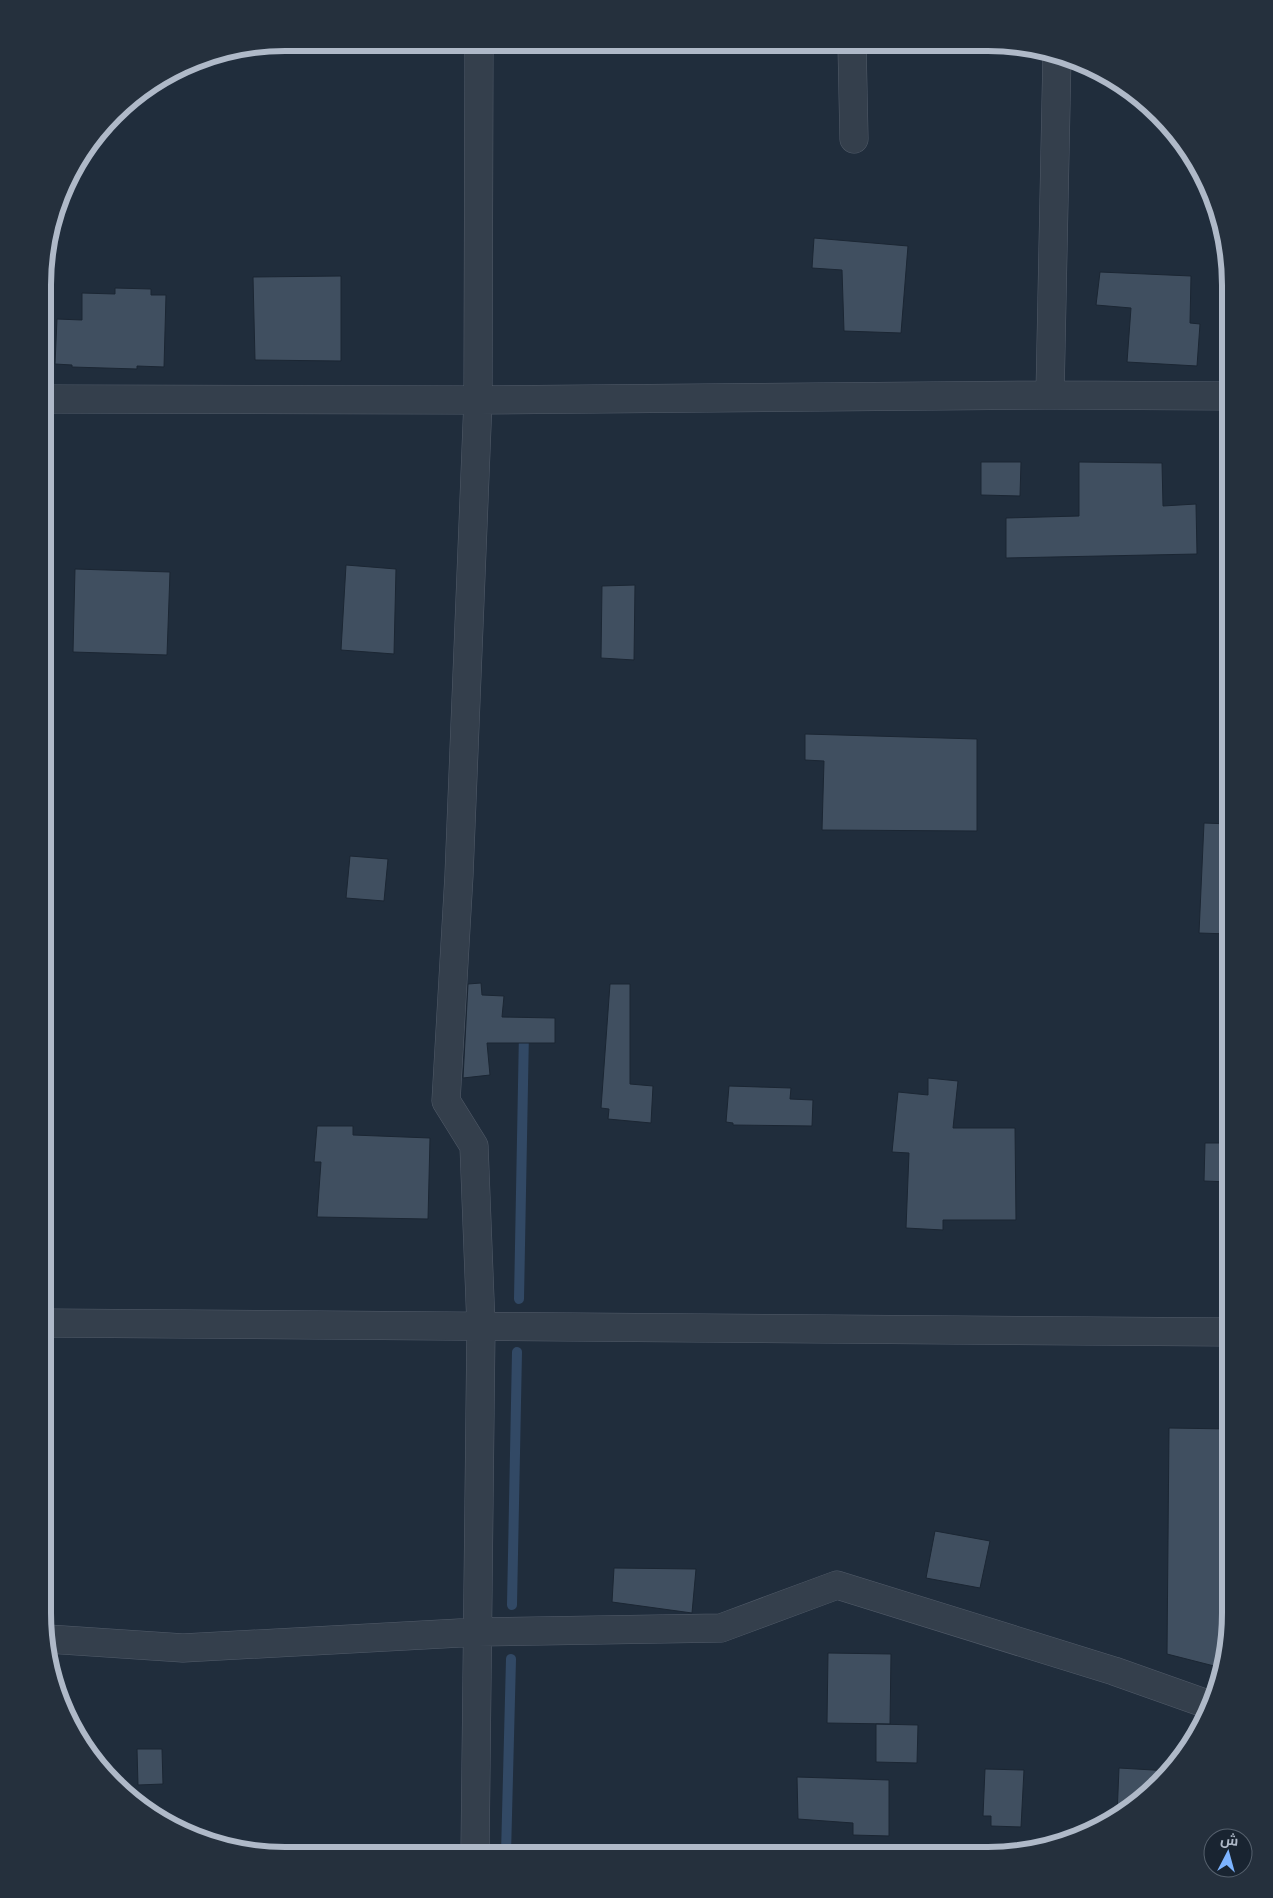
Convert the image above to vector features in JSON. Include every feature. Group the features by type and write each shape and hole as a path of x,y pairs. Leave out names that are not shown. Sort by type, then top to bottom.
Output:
{"street":[{"path":"475,1847 481,1326 474,1146 446,1101 459,874 478,400 479,51"},
{"path":"852,51 854,139"},
{"path":"1050,395 1057,62"},
{"path":"51,399 478,400 1050,395 1222,396"},
{"path":"51,1323 1222,1332"},
{"path":"53,1639 183,1648 478,1632 720,1628 837,1585 1114,1671 1204,1703"}],"building":[{"path":"814,238 908,246 901,333 844,331 842,270 812,268"},
{"path":"1100,272 1191,276 1190,323 1200,324 1197,366 1127,362 1131,308 1096,305"},
{"path":"341,276 341,361 255,360 253,277"},
{"path":"115,288 151,289 151,295 166,295 164,367 137,366 137,369 72,367 72,365 55,364 57,319 82,320 82,293 115,294"},
{"path":"981,462 1021,462 1020,496 981,495"},
{"path":"1079,462 1162,463 1163,506 1196,504 1197,554 1006,558 1006,518 1079,516"},
{"path":"346,565 396,569 394,654 341,650"},
{"path":"75,569 170,572 167,655 73,652"},
{"path":"635,585 634,660 601,658 602,586"},
{"path":"805,734 977,739 977,831 822,830 824,761 805,760"},
{"path":"1204,823 1222,824 1222,934 1199,933"},
{"path":"350,856 388,859 384,901 346,898"},
{"path":"481,983 482,995 504,996 502,1017 555,1018 555,1043 487,1043 490,1075 463,1078 468,984"},
{"path":"610,984 630,984 630,1084 653,1086 651,1123 608,1119 609,1109 601,1108"},
{"path":"928,1078 958,1081 953,1128 1015,1128 1016,1220 943,1220 943,1230 906,1228 909,1153 892,1152 898,1092 928,1095"},
{"path":"729,1086 791,1088 790,1099 813,1100 812,1126 733,1125 733,1123 726,1122"},
{"path":"317,1126 353,1126 353,1135 430,1138 428,1219 317,1217 321,1162 314,1162"},
{"path":"1205,1143 1222,1143 1222,1182 1204,1181"},
{"path":"1169,1428 1222,1429 1222,1613 1220,1643 1215,1666 1167,1654"},
{"path":"935,1531 990,1541 980,1588 926,1578"},
{"path":"614,1568 696,1569 692,1613 612,1602"},
{"path":"828,1653 891,1654 890,1724 827,1723"},
{"path":"876,1724 918,1725 917,1763 876,1762"},
{"path":"137,1749 162,1749 163,1784 138,1785"},
{"path":"1119,1768 1161,1770 1142,1789 1117,1807"},
{"path":"985,1769 1024,1770 1021,1827 991,1826 991,1816 983,1816"},
{"path":"797,1777 889,1780 889,1836 853,1835 853,1823 798,1819"}],"waterway":[{"path":"519,1299 524,1031"},
{"path":"512,1605 517,1352"},
{"path":"506,1847 511,1659"}]}
